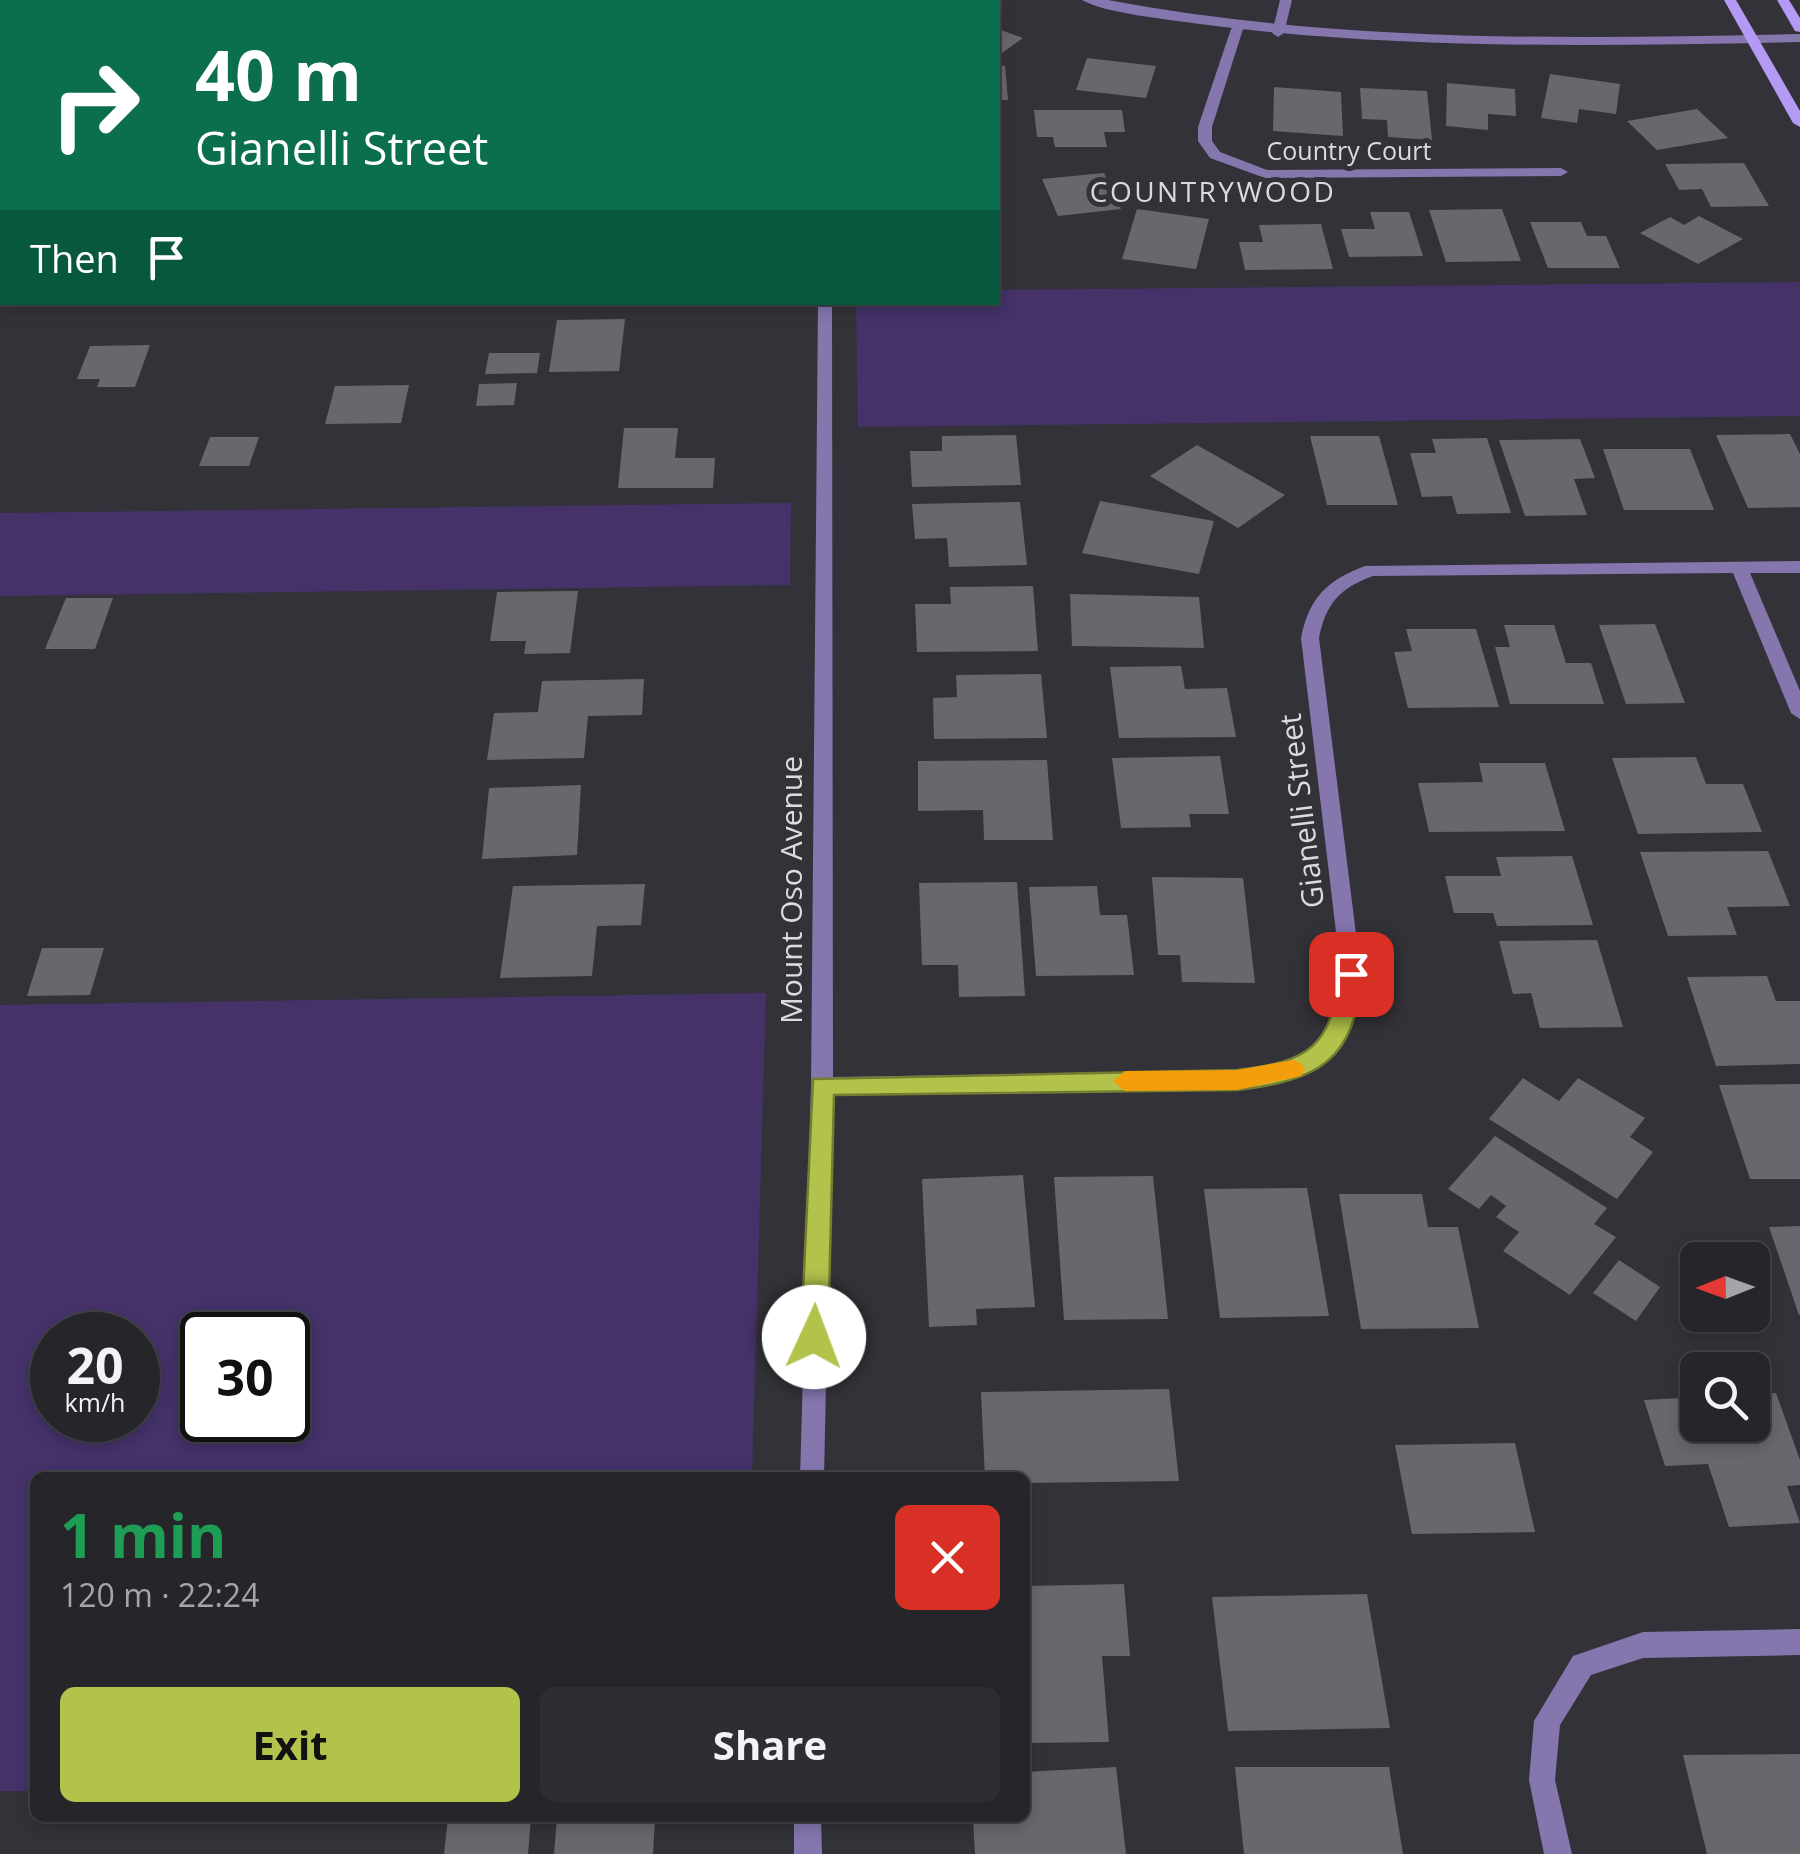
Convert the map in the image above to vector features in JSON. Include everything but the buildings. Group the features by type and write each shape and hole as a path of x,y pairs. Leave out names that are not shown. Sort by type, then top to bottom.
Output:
{"main road":[{"path":"1730,0 1800,123"},
{"path":"1782,0 1800,28"}],"street":[{"path":"1088,0 1278,33 1472,42 1800,38"},
{"path":"1278,33 1286,0"},
{"name":"Country Court","path":"1236,28 1204,127 1205,141 1215,156 1232,165 1282,176 1561,172"},
{"name":"Mount Oso Avenue","path":"812,1472 822,1086 826,305"},
{"name":"Gianelli Street","path":"822,1086 1237,1080 1284,1074 1321,1054 1346,1020 1351,974 1310,638 1315,607 1338,582 1372,570 1800,567"},
{"path":"1738,568 1800,713"},
{"path":"1558,1854 1542,1780 1547,1721 1582,1665 1643,1646 1800,1642"},
{"path":"808,1822 808,1854"}],"shaded area":[{"path":"1800,282 1800,416 858,427 856,305 1000,305 1000,290"},
{"path":"791,503 790,585 0,596 0,513"},
{"path":"766,993 752,1472 30,1472 30,1791 0,1791 0,1005"}],"slow traffic":[{"path":"1125,1081 1237,1080 1284,1074 1293,1069"}],"district":[{"name":"COUNTRYWOOD","path":"1213,191"}],"route":[{"path":"814,1337 822,1086 1237,1080 1284,1074 1321,1054 1346,1020 1351,974"}]}
